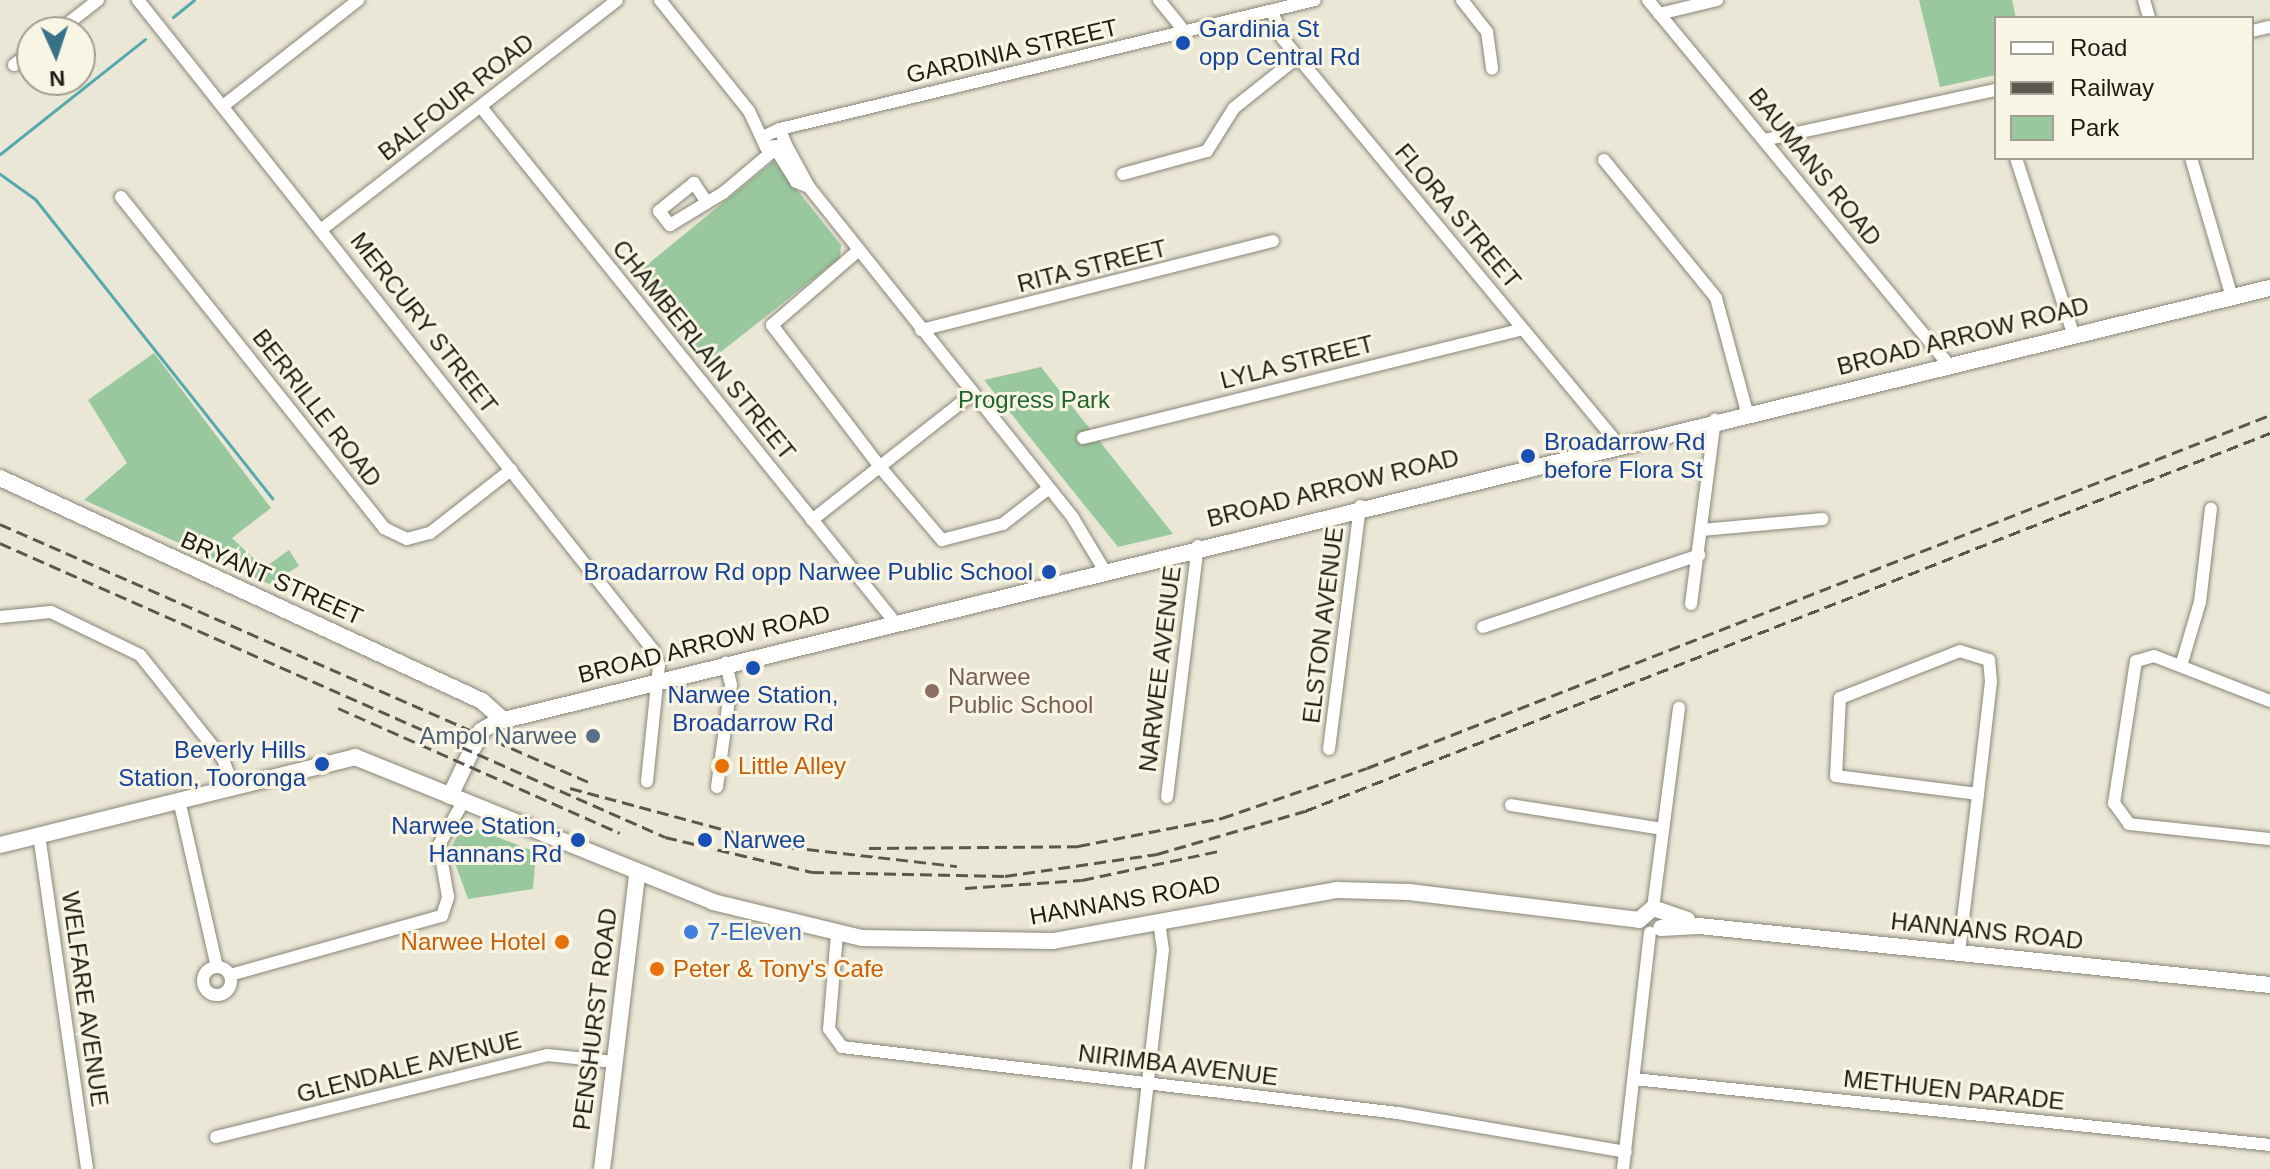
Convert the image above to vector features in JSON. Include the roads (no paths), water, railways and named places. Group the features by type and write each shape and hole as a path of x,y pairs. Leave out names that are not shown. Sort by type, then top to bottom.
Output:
{"street":[{"path":"78,16 98,0"},
{"name":"MERCURY STREET","path":"138,0 653,650 658,681"},
{"path":"223,106 358,0"},
{"name":"BALFOUR ROAD","path":"322,229 617,0"},
{"path":"660,0 749,111 777,140 796,182 809,187 1049,488 1103,568"},
{"path":"1159,0 1185,32"},
{"name":"GARDINIA STREET","path":"706,201 777,140 812,121 1315,0"},
{"path":"1462,0 1487,32 1492,69"},
{"name":"BAUMANS ROAD","path":"1648,0 1947,363"},
{"path":"1659,14 1717,0"},
{"name":"FLORA STREET","path":"1272,11 1298,57 1618,444"},
{"path":"1123,174 1207,151 1234,108 1298,57"},
{"path":"1764,140 1994,92"},
{"name":"CHAMBERLAIN STREET","path":"481,107 893,620"},
{"path":"1604,160 1716,298 1747,412"},
{"path":"2017,160 2073,333"},
{"path":"2192,160 2232,297"},
{"name":"BERRILLE ROAD","path":"121,197 384,528 407,539 430,533 511,470"},
{"name":"RITA STREET","path":"921,330 1273,241"},
{"path":"859,250 772,325 880,467 942,540 1003,524 1049,488"},
{"name":"BROAD ARROW ROAD","path":"456,799 481,731 503,720 1103,568 1947,363 2270,288"},
{"name":"LYLA STREET","path":"1083,438 1522,329"},
{"path":"812,520 972,394"},
{"path":"1691,604 1715,420"},
{"name":"BRYANT STREET","path":"0,478 15,490 482,701 503,720"},
{"name":"ELSTON AVENUE","path":"1329,749 1360,506"},
{"path":"2181,666 2200,602 2211,509"},
{"path":"1702,530 1822,519"},
{"name":"NARWEE AVENUE","path":"1167,797 1198,546"},
{"path":"1483,627 1699,555"},
{"path":"0,617 51,612 140,655 223,759 233,787 0,845"},
{"path":"1959,952 1978,794 1991,673 1979,653 1960,651 1840,698 1832,759 1836,776 1845,781 1978,794"},
{"path":"2270,701 2148,656 2129,672 2118,816 2137,825 2270,839"},
{"path":"717,787 731,685 726,663"},
{"path":"647,781 658,681"},
{"path":"1623,1169 1657,921 1663,829 1679,708"},
{"name":"HANNANS ROAD","path":"233,787 333,761 365,759 637,874 837,934 994,945 1159,922 1337,890 1409,892 1639,920 2270,985"},
{"path":"179,800 217,967 230,975 442,916 448,897 438,854 456,799"},
{"path":"1511,805 1663,829"},
{"name":"WELFARE AVENUE","path":"39,835 87,1169"},
{"name":"PENSHURST ROAD","path":"602,1169 637,874"},
{"path":"1138,1169 1163,950 1159,922"},
{"name":"NIRIMBA AVENUE","path":"837,934 829,1029 842,1047 1398,1113 1626,1152"},
{"path":"217,967 203,980 210,994 226,993 230,975"},
{"name":"GLENDALE AVENUE","path":"216,1137 547,1055 615,1062"},
{"name":"METHUEN PARADE","path":"1634,1079 2270,1145"}],"waterway":[{"path":"173,17 194,0"},
{"path":"0,154 145,39"},
{"path":"0,174 35,199 272,498"}],"railway":[{"path":"869,848 1078,846 1222,818 1367,768 2270,415"},
{"path":"0,543 665,837 812,872 1005,876 1157,854 1305,811 2270,433"},
{"path":"0,524 593,784"},
{"path":"338,708 620,833"},
{"path":"570,788 789,847 957,866"},
{"path":"965,888 1082,880 1218,851"}],"place":[{"name":"Gardinia St opp Central Rd","path":"1183,43"},
{"name":"Broadarrow Rd before Flora St","path":"1528,456"},
{"name":"Broadarrow Rd opp Narwee Public School","path":"1049,572"},
{"name":"Narwee Station, Broadarrow Rd","path":"753,668"},
{"name":"Narwee Public School","path":"932,691"},
{"name":"Ampol Narwee","path":"593,736"},
{"name":"Beverly Hills Station, Tooronga","path":"322,764"},
{"name":"Little Alley","path":"722,766"},
{"name":"Narwee Station, Hannans Rd","path":"578,840"},
{"name":"Narwee","path":"705,840"},
{"name":"7-Eleven","path":"691,932"},
{"name":"Narwee Hotel","path":"562,942"},
{"name":"Peter & Tony's Cafe","path":"657,969"}],"park label":[{"name":"Progress Park","path":"1034,400"}]}
